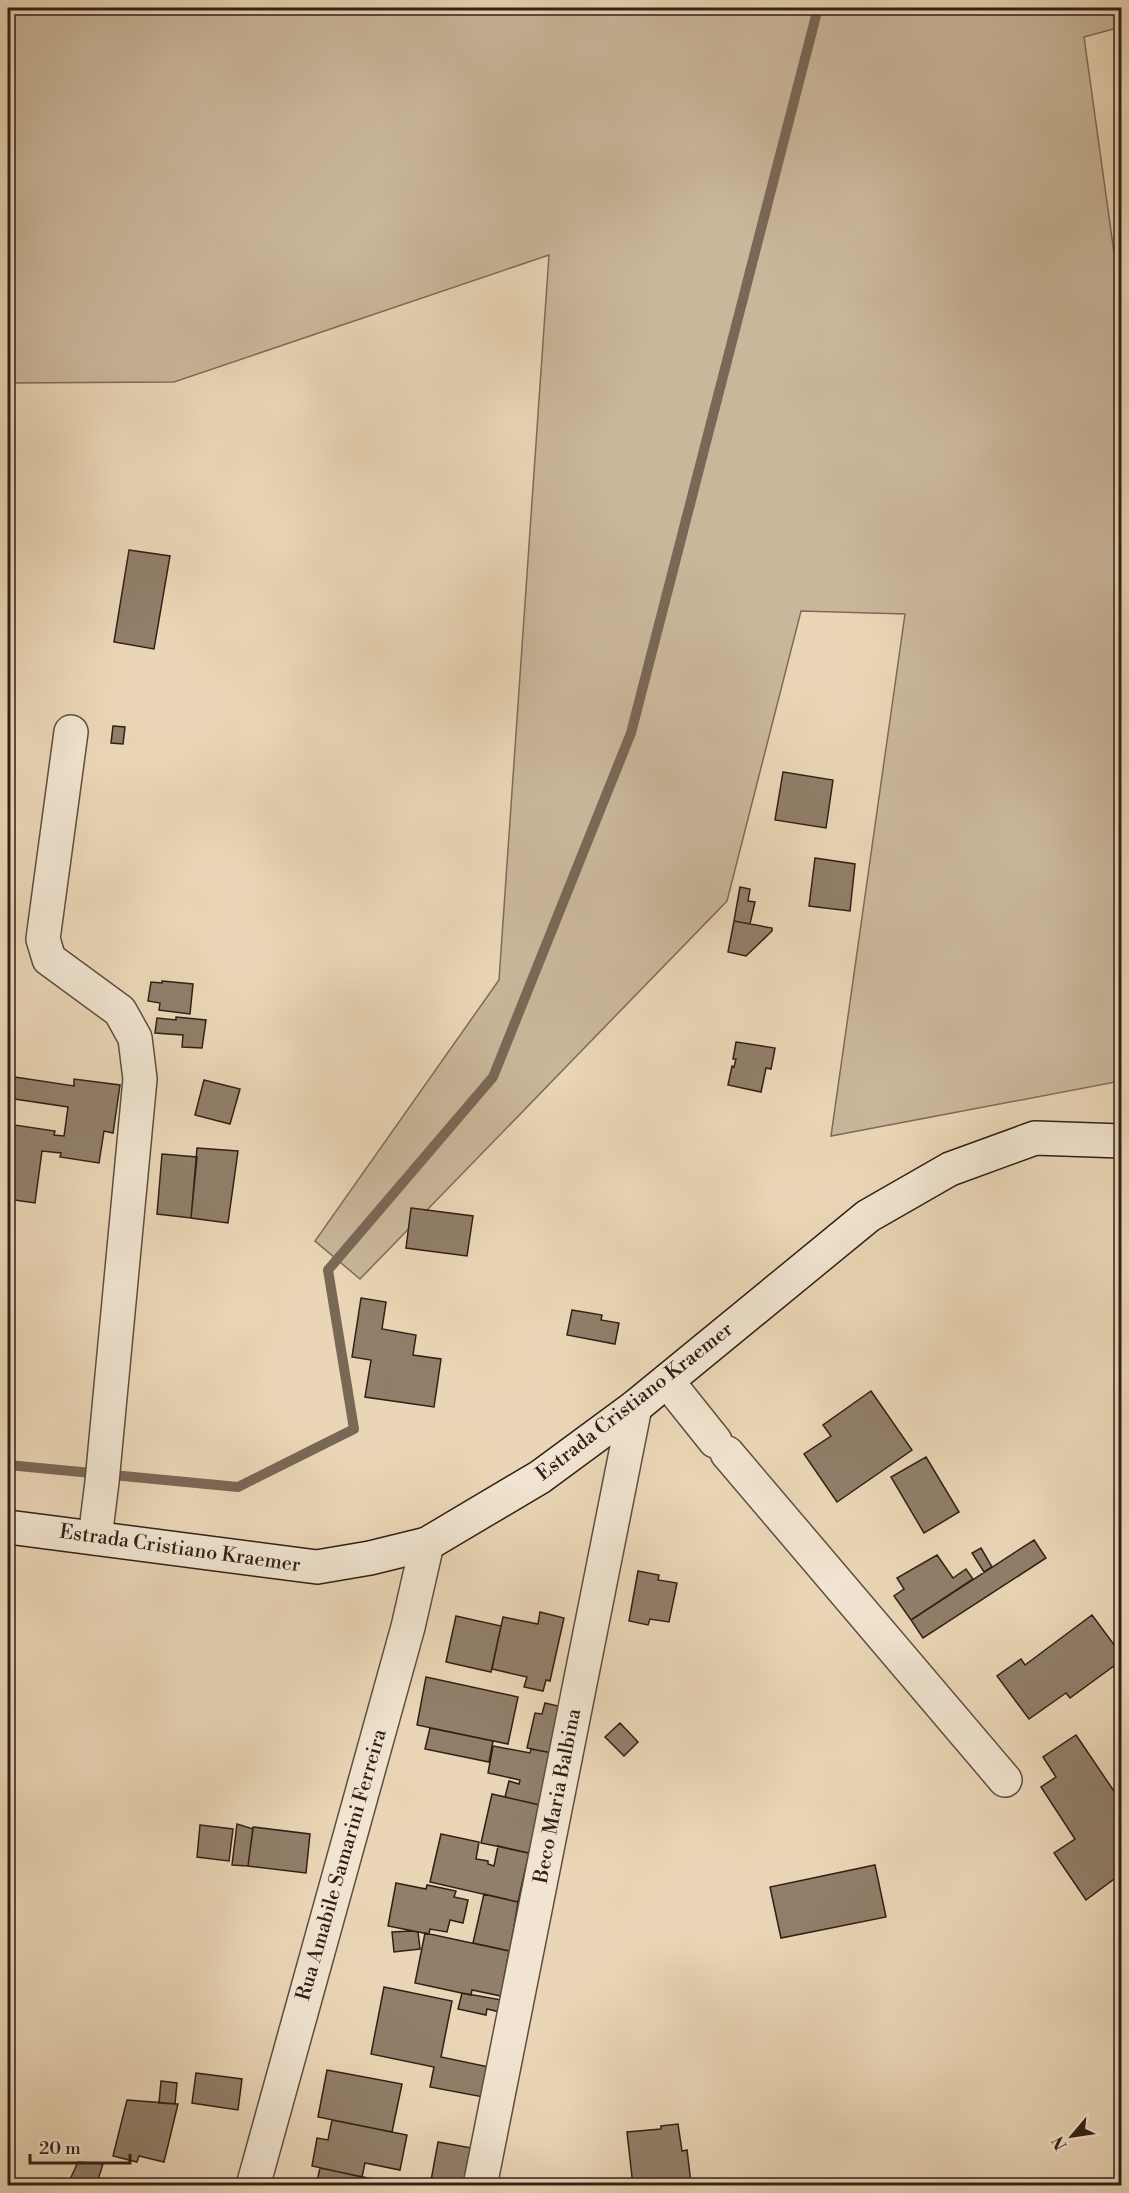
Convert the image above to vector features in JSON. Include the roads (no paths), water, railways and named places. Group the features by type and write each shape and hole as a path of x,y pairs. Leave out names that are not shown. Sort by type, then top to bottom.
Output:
{"street":[{"path":"71,732 42,939 49,959 120,1011 135,1038 140,1079 104,1471 95,1538"},
{"name":"Estrada Cristiano Kraemer","path":"8,1527 316,1567 370,1558 427,1544 540,1478 635,1407 868,1215 950,1168 1035,1138 1122,1141"},
{"path":"667,1381 1005,1780"},
{"name":"Beco Maria Balbina","path":"480,2186 635,1407"},
{"name":"Rua Amabile Samarini Ferreira","path":"253,2186 408,1627 427,1544"}],"waterway":[{"path":"8,1465 238,1487 354,1429 328,1270 493,1077 631,733 818,8"}]}
